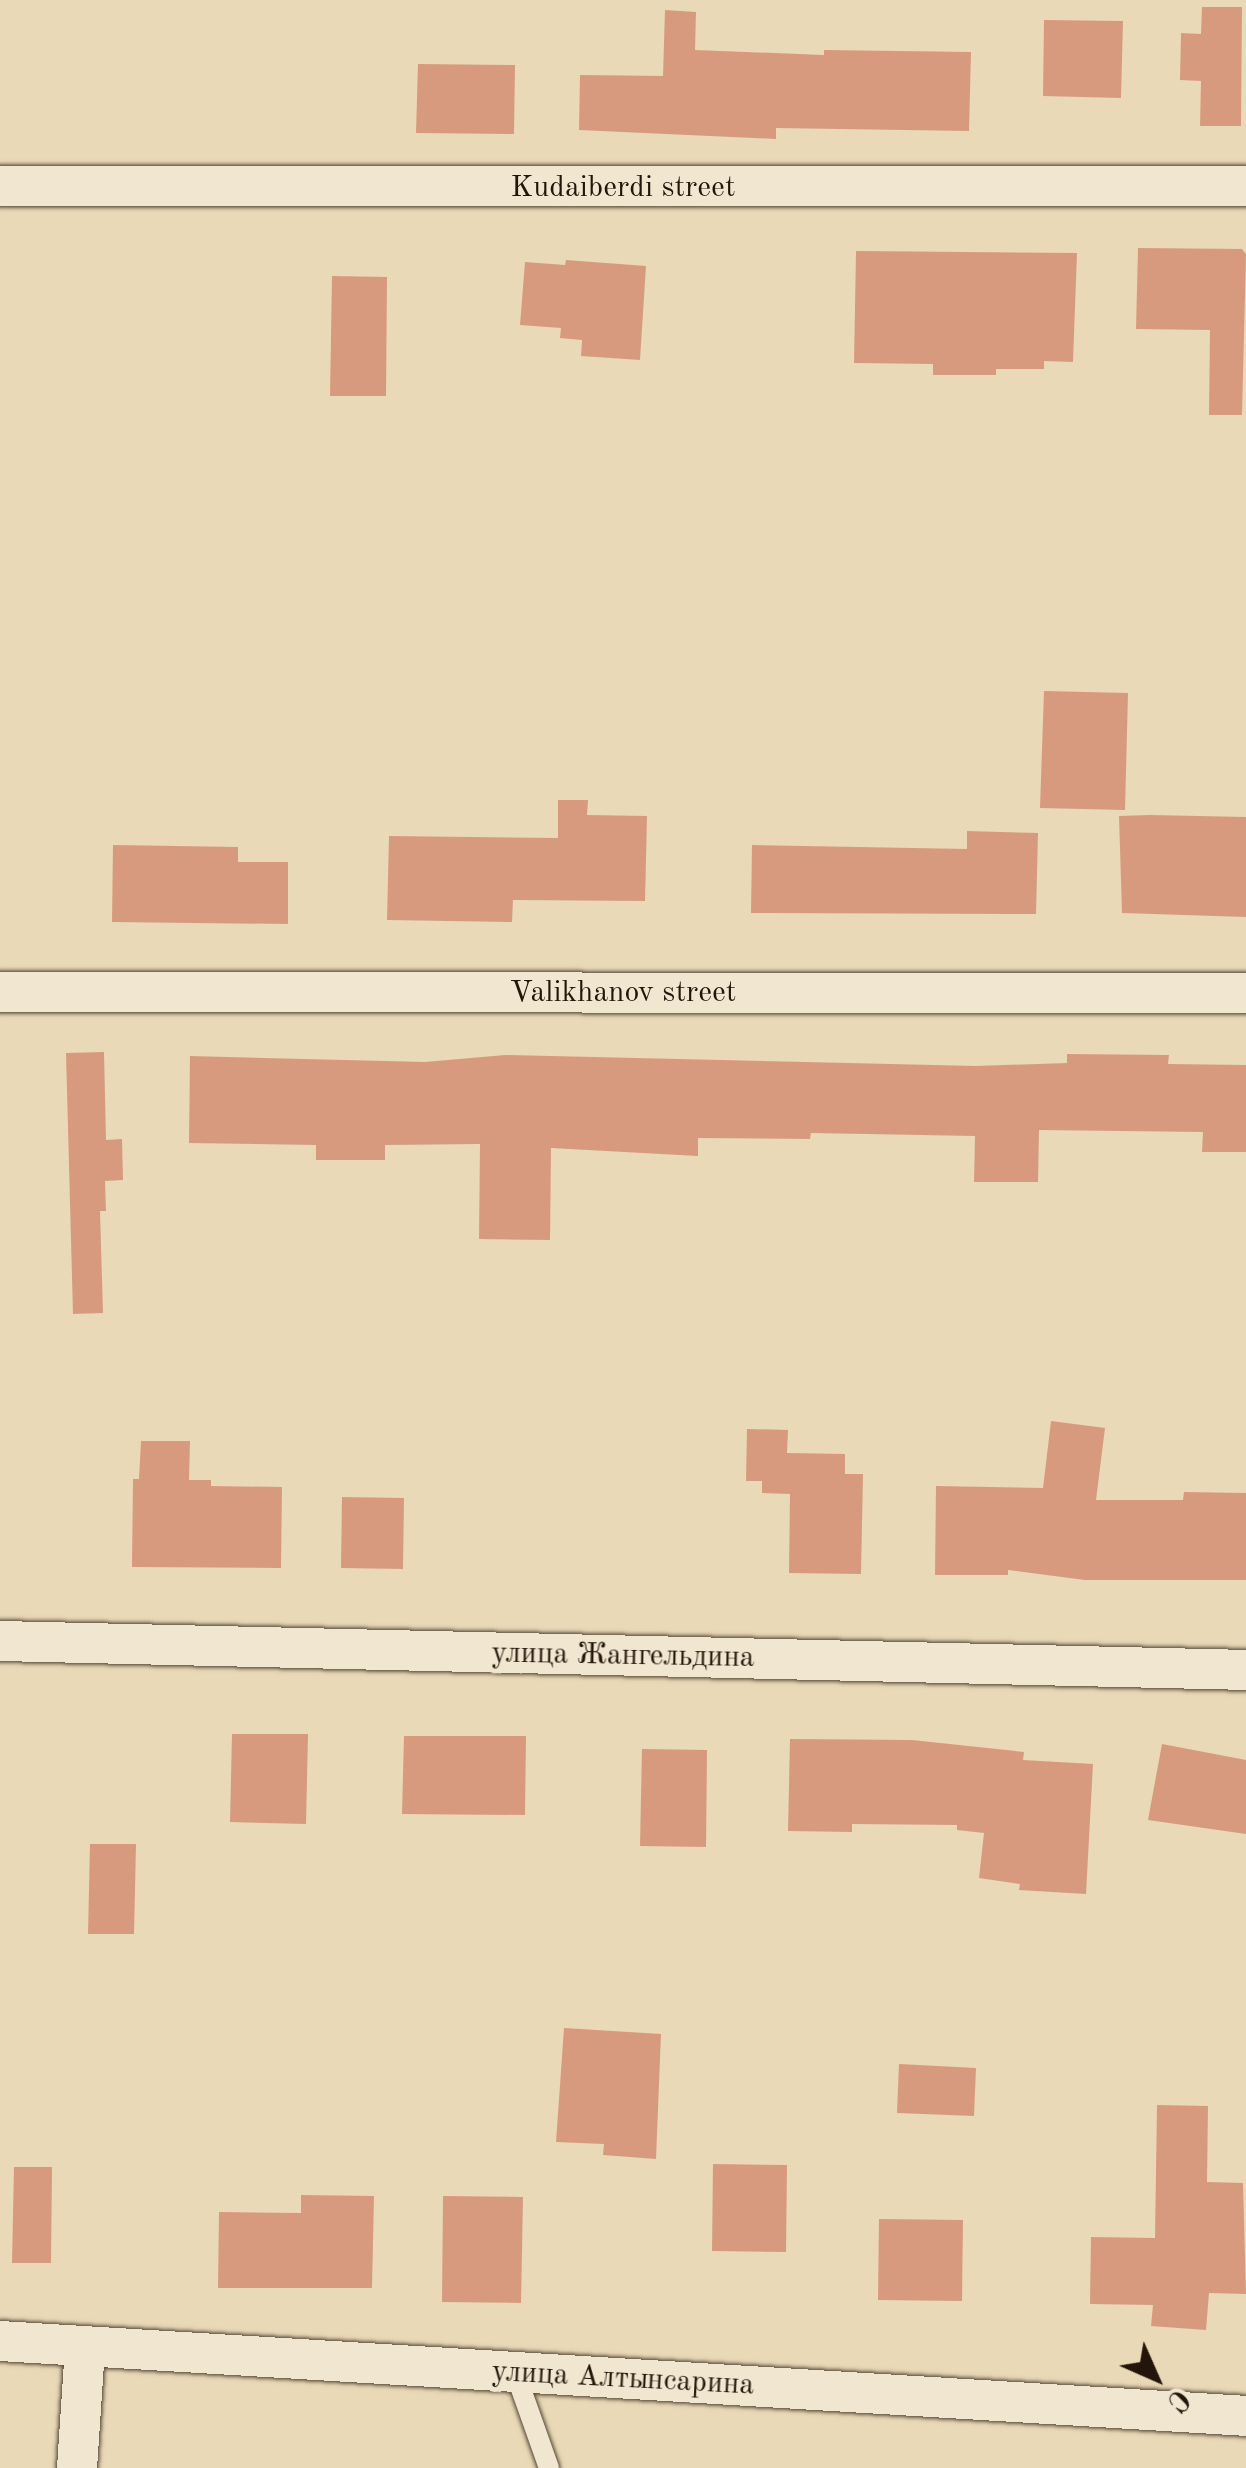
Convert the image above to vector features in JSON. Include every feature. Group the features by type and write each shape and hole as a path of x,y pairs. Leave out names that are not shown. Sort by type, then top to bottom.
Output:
{"street":[{"name":"Kudaiberdi street","path":"0,186 1246,186"},
{"name":"Valikhanov street","path":"0,992 1246,994"},
{"name":"улица Жангельдина","path":"0,1641 1246,1670"},
{"name":"улица Алтынсарина","path":"0,2341 1246,2416"},
{"path":"77,2468 84,2346"}],"lane":[{"path":"515,2372 549,2468"}],"building":[{"path":"1202,7 1242,7 1241,126 1200,126 1201,81 1180,80 1181,33 1201,34"},
{"path":"665,10 696,12 695,50 824,55 824,50 971,52 969,131 776,128 776,139 579,130 580,75 663,76"},
{"path":"1044,20 1123,21 1121,98 1043,96"},
{"path":"418,64 515,65 514,134 416,133"},
{"path":"1138,248 1242,249 1246,254 1242,415 1209,415 1210,330 1136,329"},
{"path":"856,251 1077,253 1073,362 1044,361 1044,369 996,369 996,375 933,375 933,364 854,363"},
{"path":"566,260 646,266 640,360 581,356 582,340 560,338 561,328 520,325 525,262 565,265"},
{"path":"332,276 387,277 386,396 330,396"},
{"path":"1044,691 1128,693 1125,810 1040,808"},
{"path":"558,800 588,800 587,815 647,816 645,901 513,900 512,922 387,920 389,836 558,838"},
{"path":"1119,816 1246,817 1246,917 1122,913"},
{"path":"967,831 1038,833 1036,914 751,913 752,845 967,849"},
{"path":"113,845 238,847 238,862 288,862 288,924 112,922"},
{"path":"104,1052 106,1140 122,1139 123,1180 105,1181 106,1211 100,1211 103,1313 73,1314 66,1053"},
{"path":"1067,1054 1169,1055 1168,1064 1246,1065 1246,1152 1202,1152 1203,1132 1039,1130 1038,1182 974,1182 975,1136 811,1133 810,1139 698,1138 698,1156 551,1148 550,1240 479,1239 480,1144 385,1145 385,1160 316,1160 316,1145 189,1143 190,1056 425,1062 505,1055 976,1066 1067,1063"},
{"path":"1051,1421 1105,1428 1096,1500 1183,1500 1184,1492 1246,1493 1246,1580 1085,1580 1008,1570 1008,1575 935,1575 936,1486 1043,1488"},
{"path":"747,1429 788,1430 787,1453 845,1454 845,1474 863,1474 861,1574 789,1573 790,1494 762,1493 762,1481 746,1481"},
{"path":"141,1441 190,1441 189,1480 211,1480 211,1486 282,1487 281,1568 132,1567 133,1479 139,1479"},
{"path":"342,1497 404,1498 403,1569 341,1568"},
{"path":"232,1734 308,1734 306,1824 230,1822"},
{"path":"404,1736 526,1736 525,1815 402,1814"},
{"path":"790,1739 912,1740 1024,1752 1023,1760 1093,1764 1086,1894 1019,1890 1020,1884 979,1878 984,1833 957,1830 957,1825 852,1824 852,1832 788,1831"},
{"path":"1162,1744 1246,1760 1246,1834 1148,1820"},
{"path":"642,1749 707,1750 706,1847 640,1846"},
{"path":"90,1844 136,1844 134,1934 88,1934"},
{"path":"564,2028 661,2034 656,2159 603,2155 604,2144 556,2142"},
{"path":"899,2064 976,2068 974,2116 897,2113"},
{"path":"1157,2105 1208,2106 1207,2182 1243,2183 1246,2294 1209,2293 1206,2330 1151,2326 1153,2305 1090,2304 1091,2237 1155,2238"},
{"path":"713,2164 787,2165 786,2252 712,2251"},
{"path":"14,2167 52,2167 51,2263 12,2263"},
{"path":"301,2195 374,2196 372,2288 218,2288 219,2212 301,2213"},
{"path":"443,2196 523,2197 521,2303 442,2302"},
{"path":"879,2219 963,2220 962,2301 878,2300"}]}
